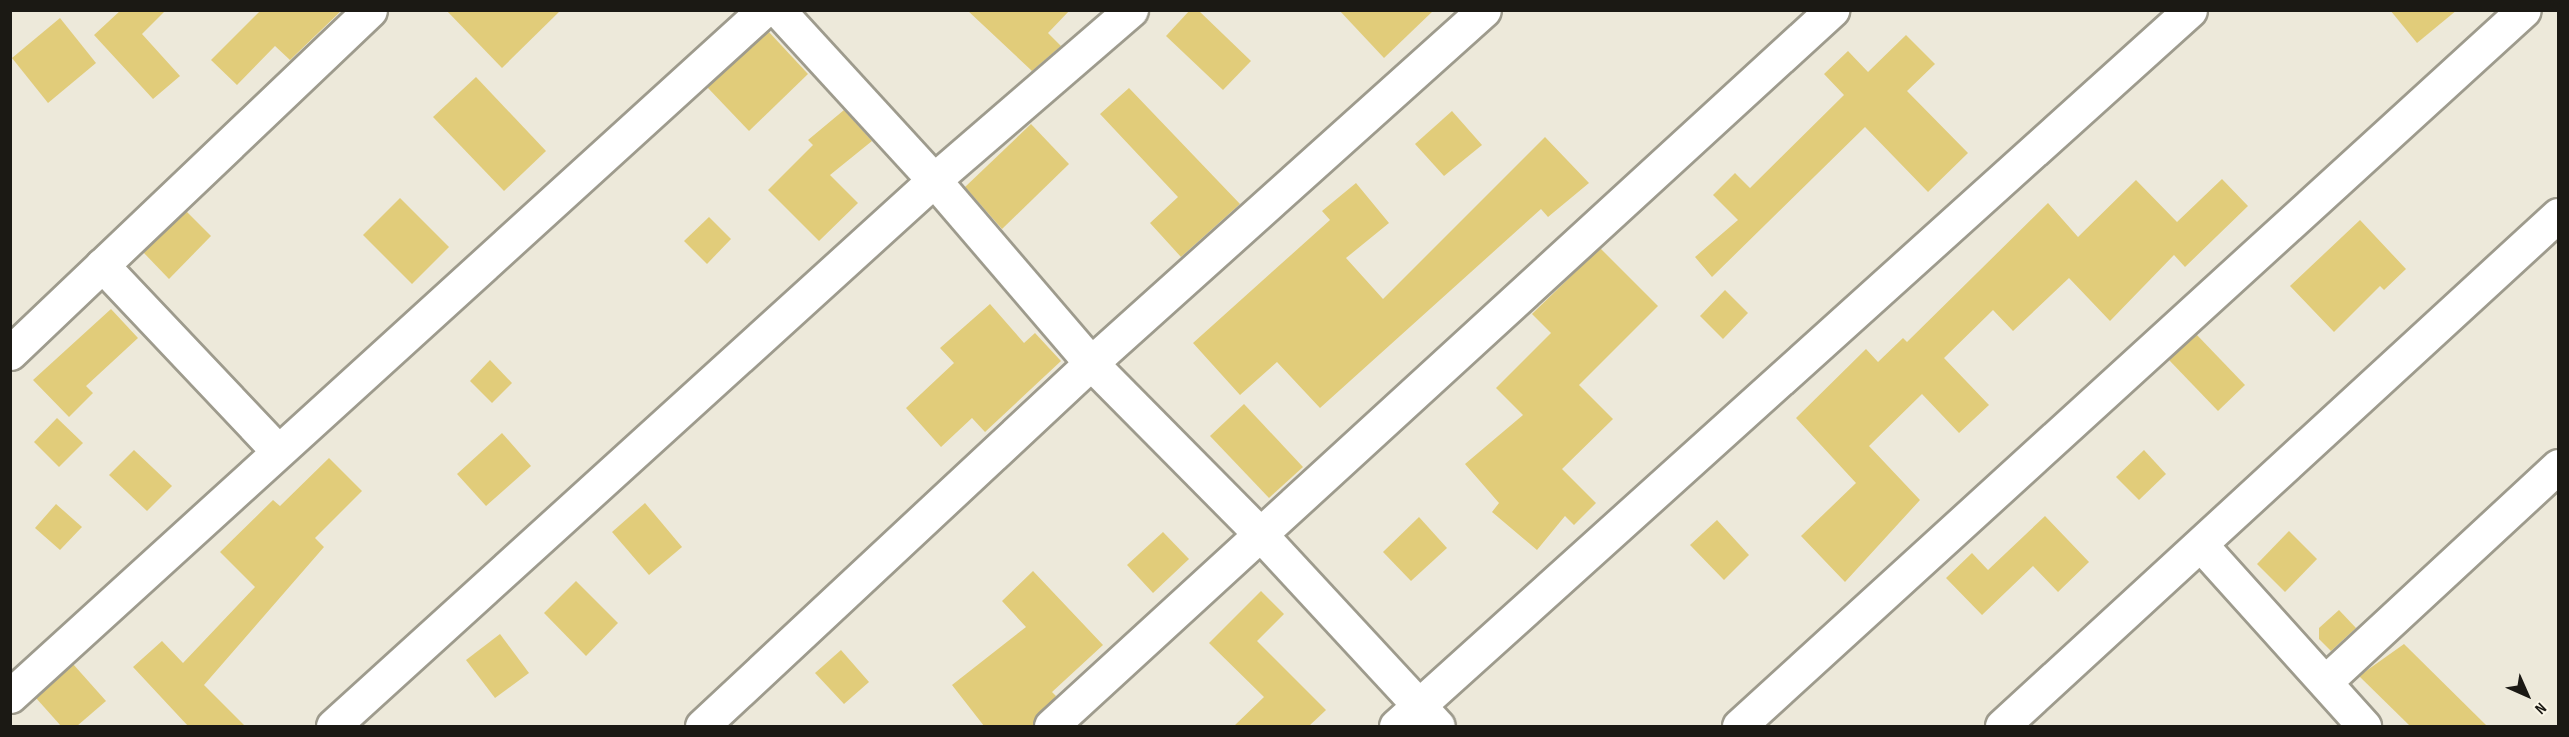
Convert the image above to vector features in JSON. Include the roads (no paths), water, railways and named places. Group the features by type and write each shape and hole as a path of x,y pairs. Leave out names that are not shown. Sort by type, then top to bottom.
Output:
{"street":[{"path":"10,353 370,10"},
{"path":"10,696 276,449 764,10"},
{"path":"778,10 934,180 1090,363 1261,535 1417,719 2190,10"},
{"path":"333,726 934,180 1131,10"},
{"path":"702,726 1090,363 1484,10"},
{"path":"1051,726 1832,10"},
{"path":"1739,726 2524,10"},
{"path":"2002,726 2559,215"},
{"path":"102,265 276,449"},
{"path":"2325,682 2559,466"},
{"path":"2201,545 2364,726"}]}
